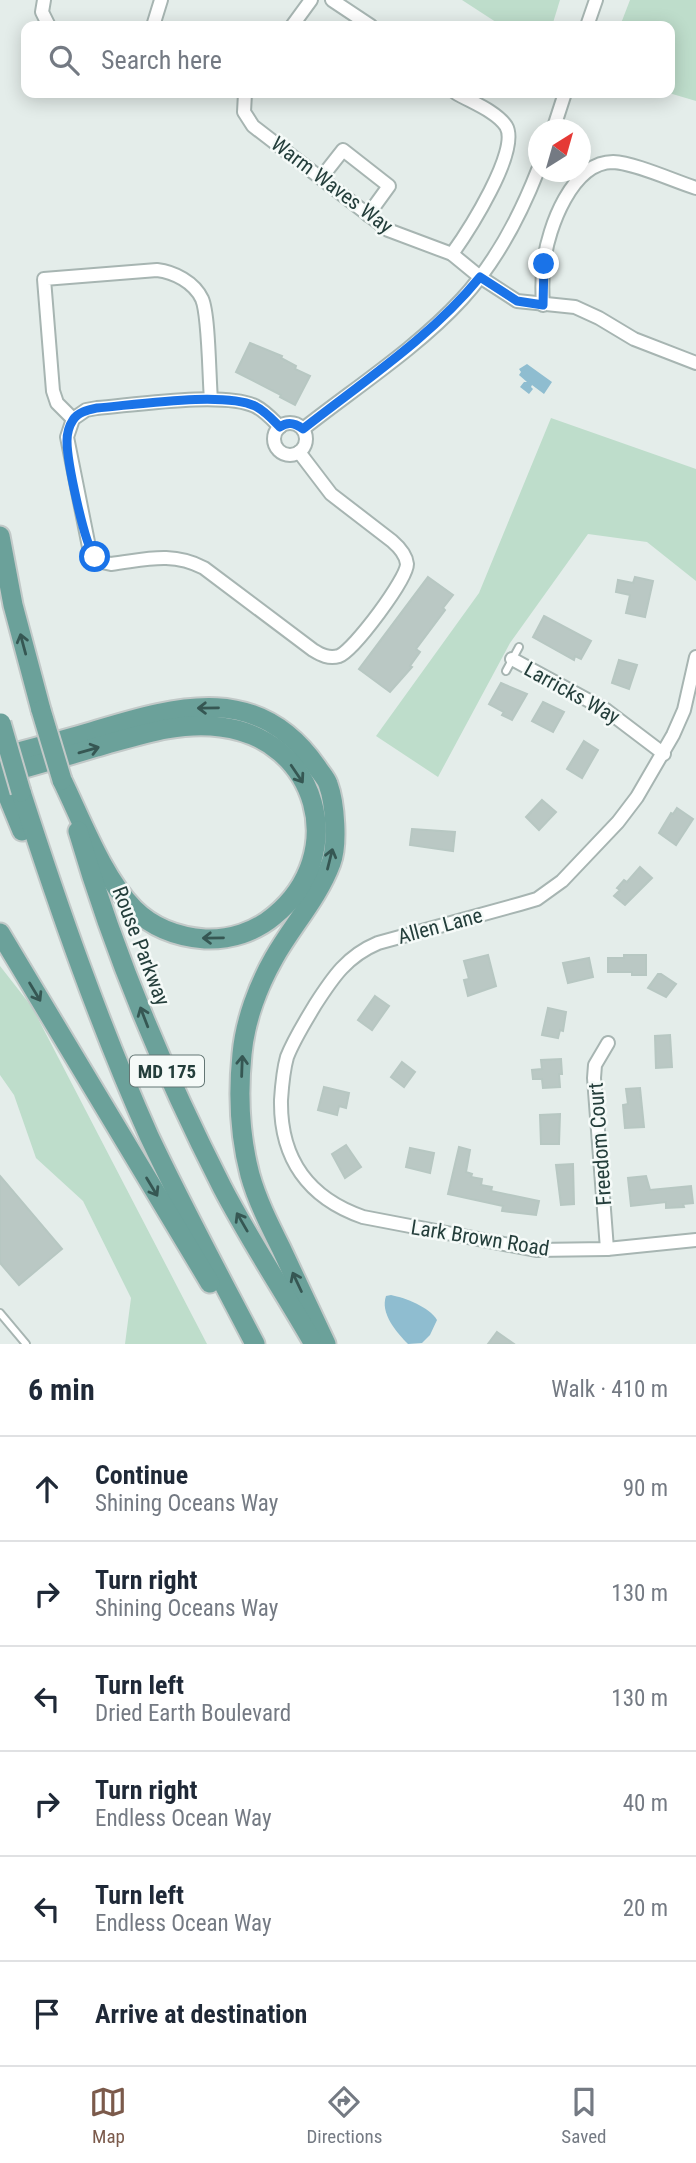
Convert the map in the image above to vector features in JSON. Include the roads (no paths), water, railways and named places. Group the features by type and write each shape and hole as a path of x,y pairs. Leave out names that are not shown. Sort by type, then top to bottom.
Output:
{"main road":[{"name":"Rouse Parkway","path":"0,536 13,605 41,710 97,897 150,1031 223,1190 314,1344"},
{"path":"0,757 146,715 214,707 249,713 275,723 302,746 328,783 334,822 332,861 315,896 273,959 261,985 251,1011 242,1052 241,1092 244,1144 250,1176 263,1211 326,1344"},
{"name":"MD 175","path":"0,721 14,795 113,1052 150,1136 255,1344"},
{"path":"14,795 0,776 150,732 203,725 238,730 258,738 276,750 289,762 307,789 317,830 310,871 287,905 266,923 250,932 216,939 176,934 147,919 120,892 62,780"},
{"path":"0,933 247,1344"}],"street":[{"path":"44,0 42,12 46,21"},
{"path":"155,21 161,0"},
{"path":"296,21 312,0"},
{"path":"332,0 364,21"},
{"path":"589,21 596,0"},
{"name":"Warm Waves Way","path":"245,98 244,112 253,126 368,215 401,236 452,254 480,277 517,301 562,305 586,312 634,339 696,363"},
{"path":"452,254 473,223 497,176 509,139 506,126 499,119 464,98"},
{"path":"557,119 563,98"},
{"path":"321,178 343,150 389,186 368,215"},
{"path":"543,305 544,264 554,222 564,201 590,168 604,163 623,163 696,188"},
{"path":"303,429 422,336 462,299 480,277 520,214 533,182"},
{"path":"73,419 57,403 53,391 44,279 156,270 175,274 195,290 204,306 211,399"},
{"path":"280,427 255,406 240,401 211,399 97,408 79,414 73,419 67,437 68,446 86,542 95,557 111,564 172,557 193,562 313,650 321,655 339,656 353,646 402,580 407,563 401,549 331,494 299,452"},
{"path":"290,423 303,429 306,442 299,452 294,455 285,454 277,448 274,437 280,427 290,423"},
{"name":"Allen Lane","path":"349,1212 326,1200 306,1181 287,1148 281,1122 283,1075 288,1057 305,1022 336,972 362,950 379,943 520,904 550,891 618,822 664,754 684,710 696,657"},
{"name":"Larricks Way","path":"509,665 606,710 628,724 646,742 664,754"},
{"name":"Freedom Court","path":"607,1249 594,1078 595,1065 608,1043"},
{"name":"Lark Brown Road","path":"349,1212 363,1217 536,1250 607,1249 696,1240"}],"lane":[{"path":"509,665 519,647"},
{"path":"0,1313 26,1344"}],"water":[{"path":"527,364 552,382 544,394 532,385 533,389 529,394 520,387 527,382 519,375 519,369"},
{"path":"391,1295 417,1304 437,1320 430,1335 422,1343 408,1344 394,1328 385,1309 386,1296"}]}
